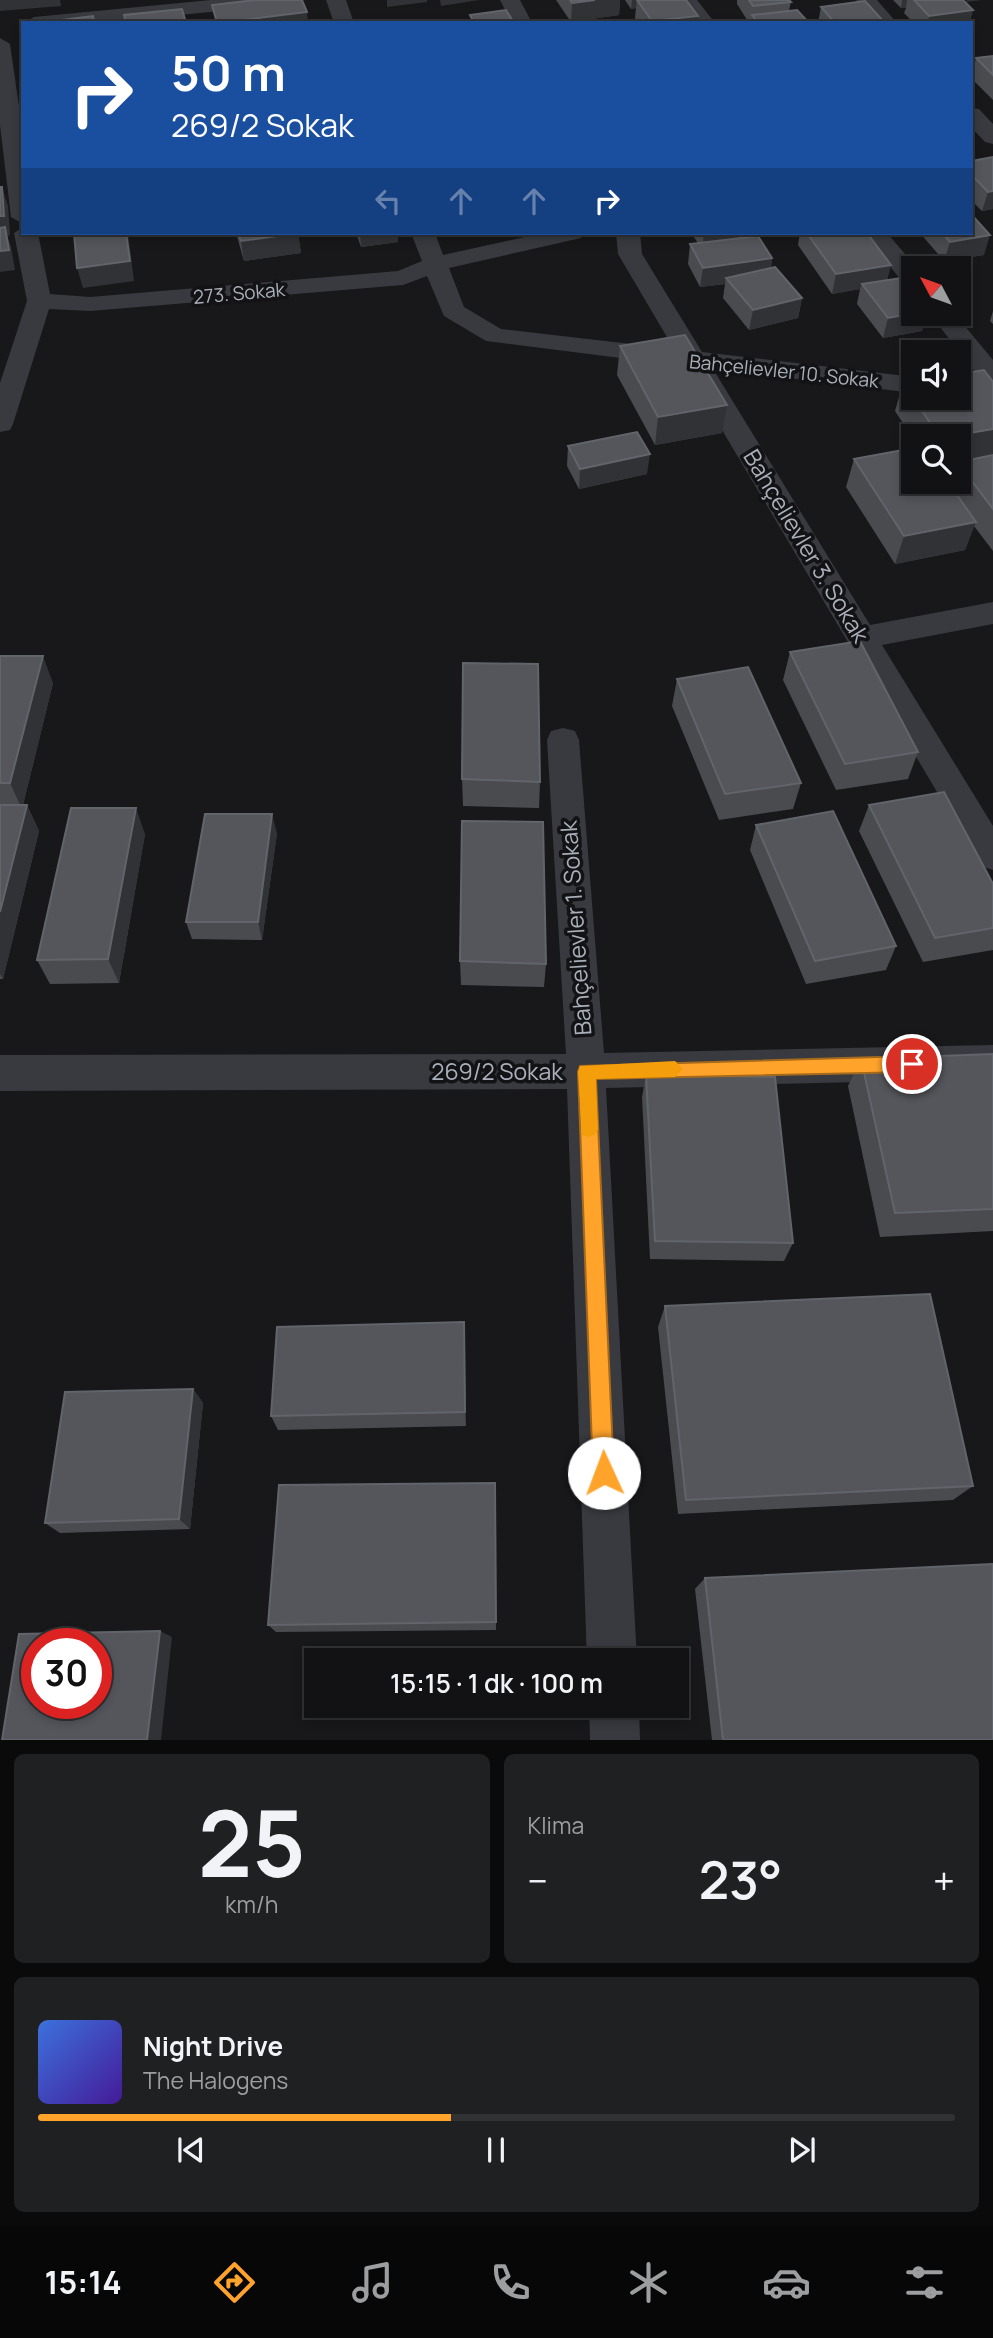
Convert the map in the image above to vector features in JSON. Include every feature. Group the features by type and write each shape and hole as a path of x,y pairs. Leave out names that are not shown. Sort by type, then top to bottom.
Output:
{"street":[{"path":"43,21 98,8 271,0"},
{"path":"336,0 343,21"},
{"path":"510,0 521,21"},
{"path":"687,0 703,21"},
{"path":"866,0 885,21"},
{"path":"0,26 21,24"},
{"path":"0,44 16,119 16,200"},
{"path":"973,116 993,138"},
{"path":"0,424 39,301 26,235"},
{"path":"424,235 435,264"},
{"name":"273. Sokak","path":"39,301 90,304 403,278 435,264 564,235"},
{"name":"Bahçelievler 3. Sokak","path":"628,235 630,254 993,856"},
{"path":"877,235 901,264"},
{"name":"Bahçelievler 10. Sokak","path":"435,264 453,312 495,336 696,362 901,384"},
{"path":"952,326 993,377"},
{"path":"861,638 993,613"},
{"name":"Bahçelievler 1. Sokak","path":"564,740 586,1072 611,1648"},
{"name":"269/2 Sokak","path":"0,1073 586,1072 993,1062"},
{"path":"614,1718 615,1740"}],"building":[{"path":"255,0 302,0 307,12 216,21 212,5"},
{"path":"570,0 595,0 572,3"},
{"path":"637,0 686,0 698,16 652,21"},
{"path":"749,0 789,0 791,2 753,6"},
{"path":"914,0 963,0 973,10 929,16"},
{"path":"865,1 883,21 833,21 821,7"},
{"path":"182,9 185,21 126,21 124,15"},
{"path":"506,10 513,21 473,21 470,15"},
{"path":"797,10 807,21 756,21 752,15"},
{"path":"93,16 94,21 54,21"},
{"path":"993,56 993,75 976,58"},
{"path":"993,157 993,191 988,192 973,176 973,161"},
{"path":"2,187 4,216 0,216"},
{"path":"973,216 990,235 950,242 944,235 973,235"},
{"path":"5,227 9,250 0,251 0,228"},
{"path":"74,235 126,235 130,261 77,268"},
{"path":"239,235 284,235 241,241"},
{"path":"808,235 868,235 891,265 836,274"},
{"path":"758,236 772,258 703,268 690,244"},
{"path":"775,267 802,298 753,310 726,278"},
{"path":"901,278 901,316 888,318 862,284"},
{"path":"685,335 727,405 658,417 620,346"},
{"path":"984,370 993,382 993,429 971,433 971,424 931,424 921,410 971,410 971,372"},
{"path":"637,432 650,454 580,469 568,446"},
{"path":"901,450 901,494 956,494 976,522 904,536 854,459"},
{"path":"993,455 993,509 971,480 971,460"},
{"path":"860,641 918,752 845,764 790,652"},
{"path":"0,656 43,656 10,783 0,783"},
{"path":"463,663 538,664 540,782 462,779"},
{"path":"748,667 801,783 725,794 677,679"},
{"path":"944,792 993,884 993,928 935,938 869,805"},
{"path":"0,805 27,805 0,912"},
{"path":"71,808 136,808 108,959 37,960"},
{"path":"833,811 896,946 815,961 756,825"},
{"path":"205,814 272,814 258,922 186,922"},
{"path":"462,821 543,822 546,964 460,961"},
{"path":"993,1054 993,1209 895,1213 861,1059"},
{"path":"646,1075 775,1077 793,1243 655,1241"},
{"path":"930,1294 973,1486 686,1500 665,1306"},
{"path":"464,1322 465,1412 271,1416 277,1327"},
{"path":"193,1389 179,1519 45,1523 65,1392"},
{"path":"495,1483 496,1622 268,1625 279,1485"},
{"path":"993,1564 993,1740 723,1740 705,1578"},
{"path":"160,1631 147,1740 2,1740 19,1634 21,1719 112,1719 112,1632"}],"slow traffic":[{"path":"589,1129 586,1072 675,1069"}],"route":[{"path":"604,1473 586,1072 912,1064"}]}
